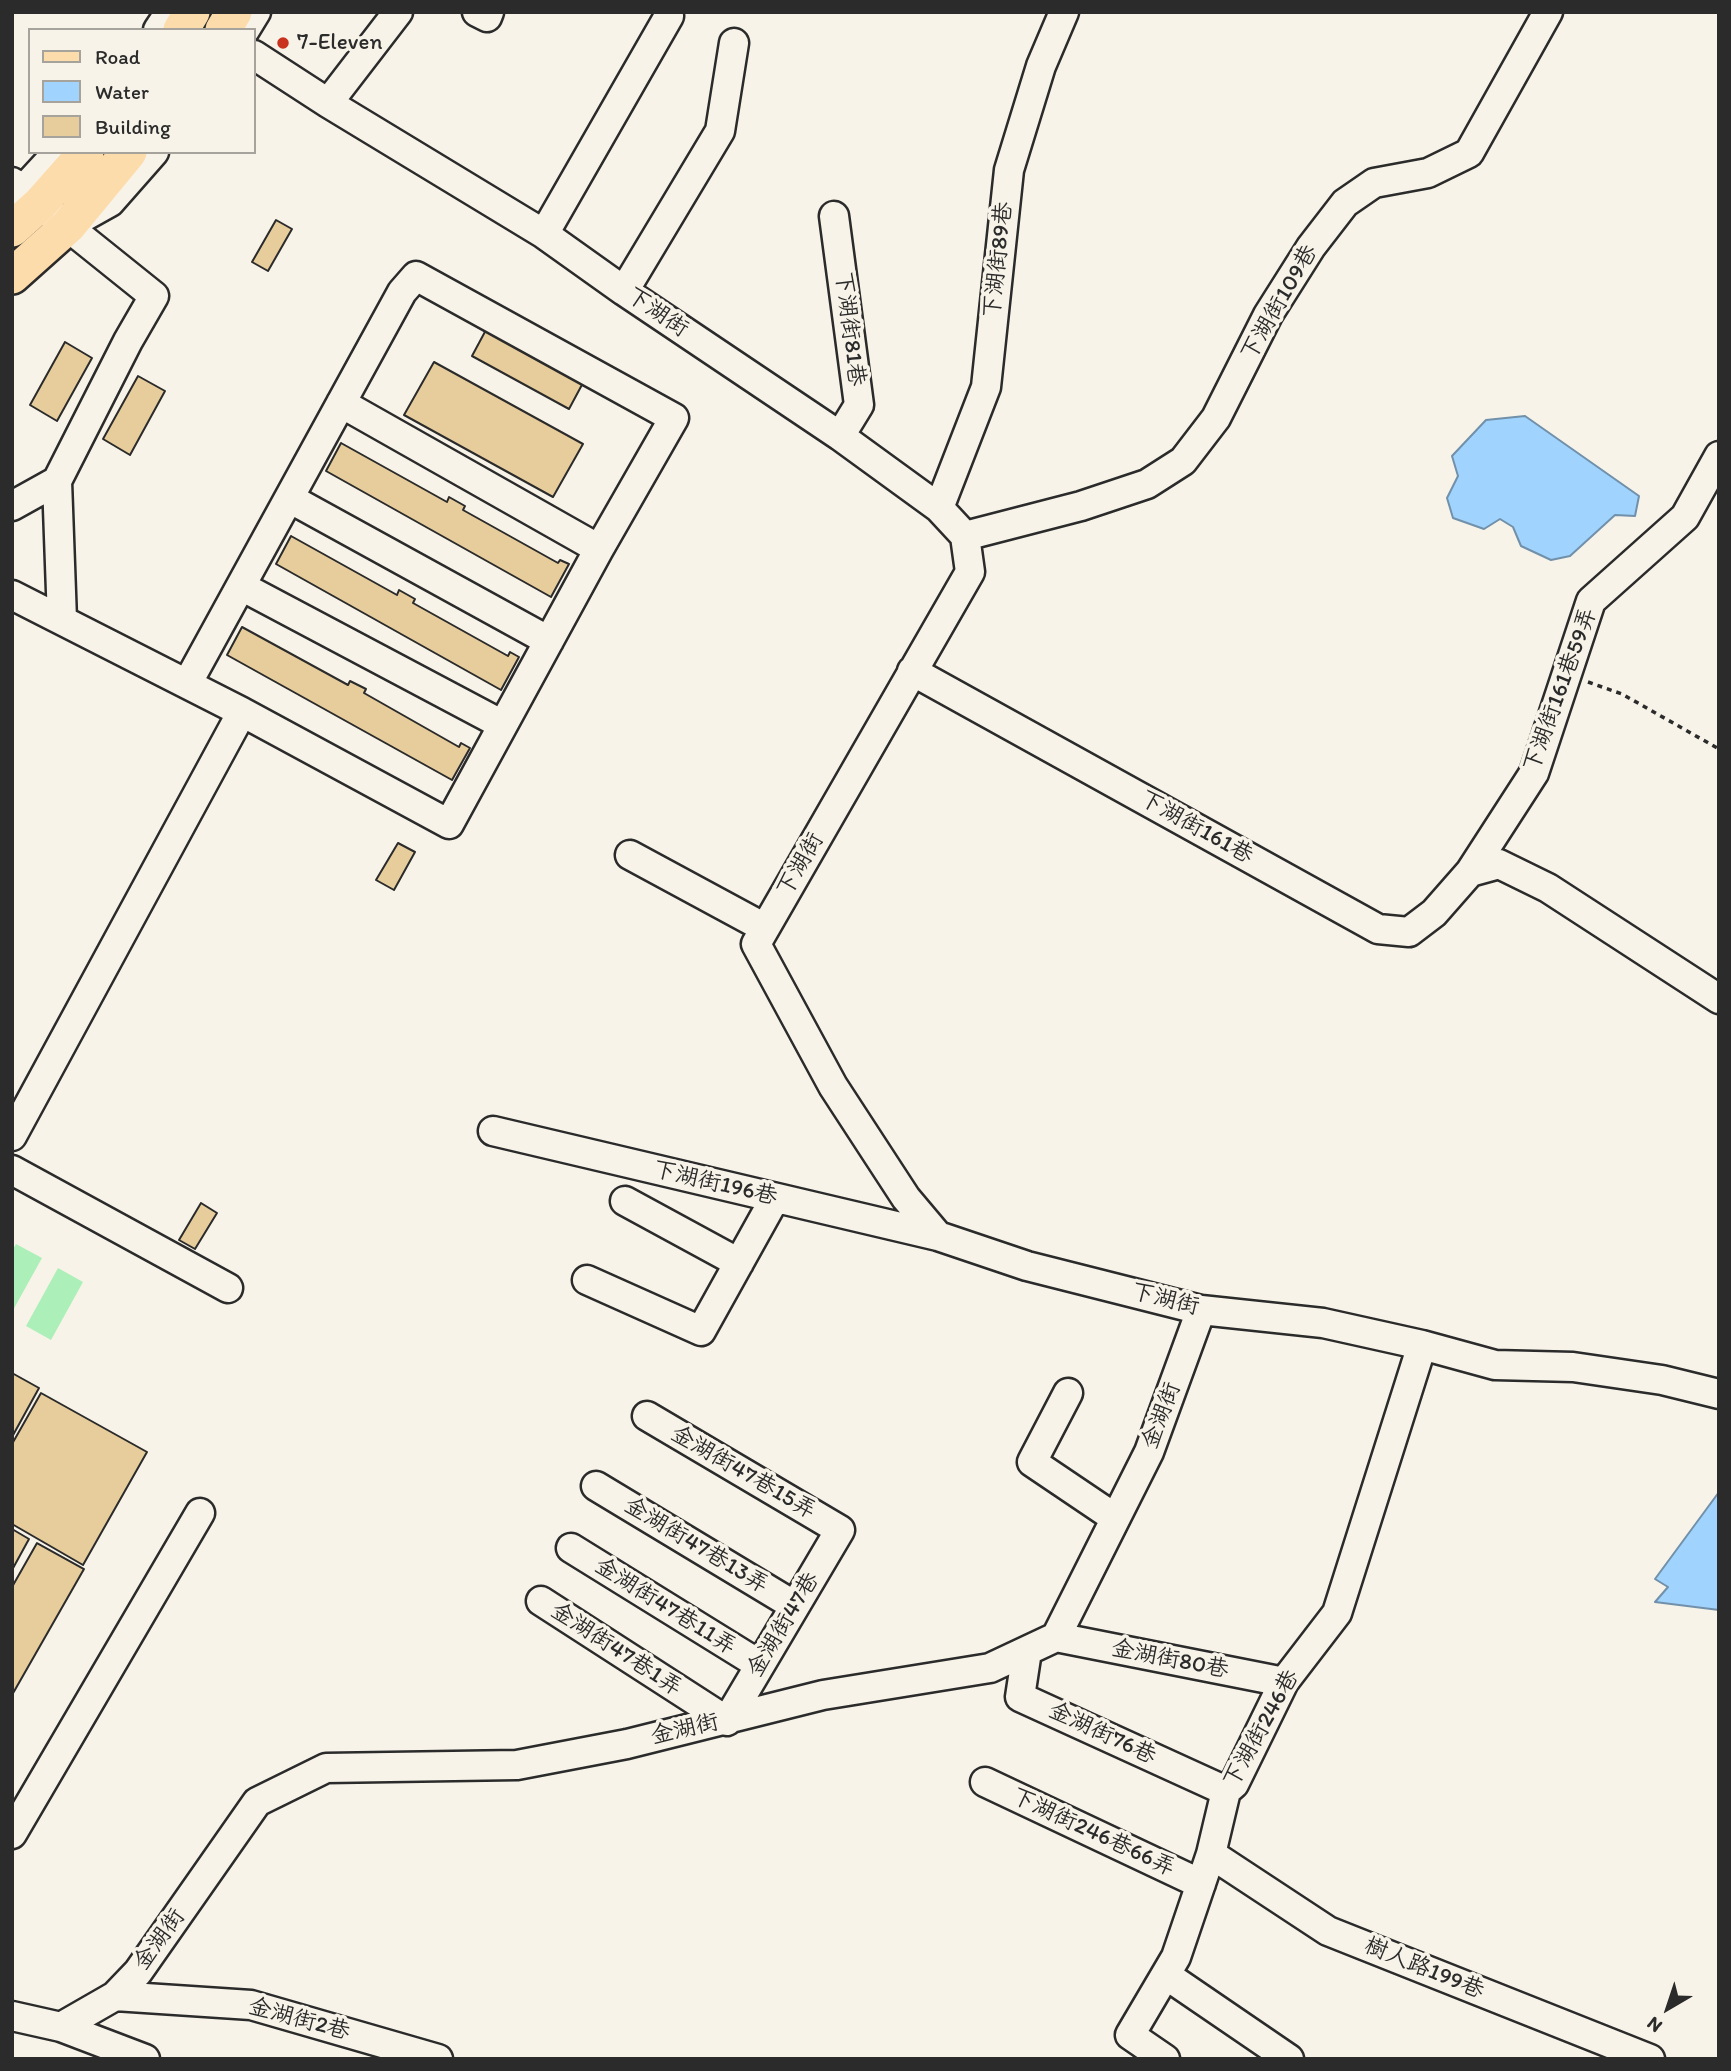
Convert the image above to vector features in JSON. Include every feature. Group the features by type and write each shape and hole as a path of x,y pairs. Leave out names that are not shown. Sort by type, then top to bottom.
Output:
{"main road":[{"path":"182,28 192,12"},
{"path":"224,28 234,12"},
{"path":"12,229 22,195 83,154"},
{"path":"12,276 68,226 127,154"}],"street":[{"path":"159,28 170,12"},
{"path":"192,12 213,28"},
{"path":"246,28 256,12"},
{"path":"328,103 398,12"},
{"path":"477,12 487,17 489,12"},
{"name":"下湖街89巷","path":"939,508 986,387 1009,170 1041,66 1064,12"},
{"name":"下湖街109巷","path":"965,536 1081,506 1147,484 1183,461 1216,418 1268,315 1311,247 1345,203 1374,183 1428,173 1469,153 1548,12"},
{"path":"544,234 669,16"},
{"path":"624,291 720,131 734,43"},
{"name":"下湖街","path":"256,56 544,234 840,436 939,508 965,536 970,572 756,944 833,1086 906,1198 937,1236 1027,1266 1202,1310 1323,1323 1422,1345 1495,1365 1573,1367 1662,1380 1719,1394"},
{"path":"56,154 22,195 68,226 154,296 128,341 57,481 62,620"},
{"path":"68,226 110,202 152,154"},
{"name":"下湖街81巷","path":"834,216 859,404 840,436"},
{"path":"12,595 242,712 449,824 599,549 674,418 416,276 402,292 187,684"},
{"path":"341,403 599,549"},
{"name":"下湖街161巷59弄","path":"1471,872 1534,773 1591,601 1685,517 1719,456"},
{"path":"12,506 57,481"},
{"path":"289,498 549,641"},
{"path":"242,586 503,725"},
{"name":"下湖街161巷","path":"912,671 1378,929 1409,932 1434,913 1471,872"},
{"path":"12,1136 242,712"},
{"path":"630,855 765,928"},
{"path":"1471,872 1499,864 1548,888 1719,999"},
{"name":"下湖街196巷","path":"493,1131 937,1236"},
{"path":"12,1170 229,1288"},
{"path":"587,1280 701,1331 775,1198"},
{"path":"625,1201 739,1263"},
{"name":"金湖街","path":"61,2027 115,1996 138,1972 257,1802 326,1768 517,1765 627,1744 823,1695 990,1668 1056,1637 1149,1452 1202,1310"},
{"name":"下湖街246巷","path":"1165,2059 1130,2035 1176,1957 1211,1854 1226,1791 1234,1784 1284,1682 1337,1613 1422,1345"},
{"path":"1068,1393 1032,1462 1115,1518"},
{"name":"金湖街47巷15弄","path":"647,1416 840,1530"},
{"name":"金湖街47巷13弄","path":"596,1486 795,1606"},
{"path":"12,1834 200,1513"},
{"name":"金湖街47巷","path":"727,1721 840,1530"},
{"name":"金湖街47巷11弄","path":"571,1548 760,1665"},
{"name":"金湖街47巷1弄","path":"541,1601 727,1721"},
{"name":"金湖街80巷","path":"1056,1637 1284,1682"},
{"name":"金湖街76巷","path":"1027,1651 1020,1697 1226,1791"},
{"name":"下湖街246巷66弄","path":"985,1782 1201,1884"},
{"name":"樹人路199巷","path":"1211,1854 1328,1931 1650,2059"},
{"path":"1166,1975 1289,2059"},
{"name":"金湖街2巷","path":"115,1996 251,2005 439,2059"},
{"path":"12,2016 61,2027 145,2059"}],"path":[{"path":"1567,674 1622,694 1719,749"}],"green space":[{"path":"16,1244 42,1258 12,1312 12,1251"},
{"path":"58,1268 83,1282 51,1340 26,1326"}],"water":[{"path":"1525,416 1639,496 1635,516 1615,515 1570,556 1551,560 1521,546 1513,527 1500,519 1484,529 1453,518 1447,498 1458,476 1452,456 1486,420"},
{"path":"1719,1492 1719,1610 1655,1602 1668,1587 1655,1579"}],"building":[{"path":"276,220 292,229 268,271 252,262"},
{"path":"487,328 584,381 569,409 472,356"},
{"path":"65,342 92,358 57,421 30,405"},
{"path":"434,362 583,444 553,497 404,415"},
{"path":"138,376 165,391 130,455 103,439"},
{"path":"341,443 447,502 449,497 465,506 463,510 558,563 560,560 569,564 551,597 326,471"},
{"path":"291,536 397,595 399,590 415,599 413,603 508,656 510,652 519,657 501,690 276,564"},
{"path":"242,627 348,685 350,681 366,689 364,693 459,747 461,743 470,748 452,780 227,655"},
{"path":"398,843 415,852 394,890 376,880"},
{"path":"201,1203 217,1213 195,1249 179,1240"},
{"path":"12,1373 39,1388 12,1437"},
{"path":"41,1393 147,1452 83,1565 12,1524 12,1444"},
{"path":"12,1529 29,1539 12,1570"},
{"path":"37,1543 84,1569 12,1695 12,1587"}],"place":[{"name":"7-Eleven","path":"283,43"}]}
